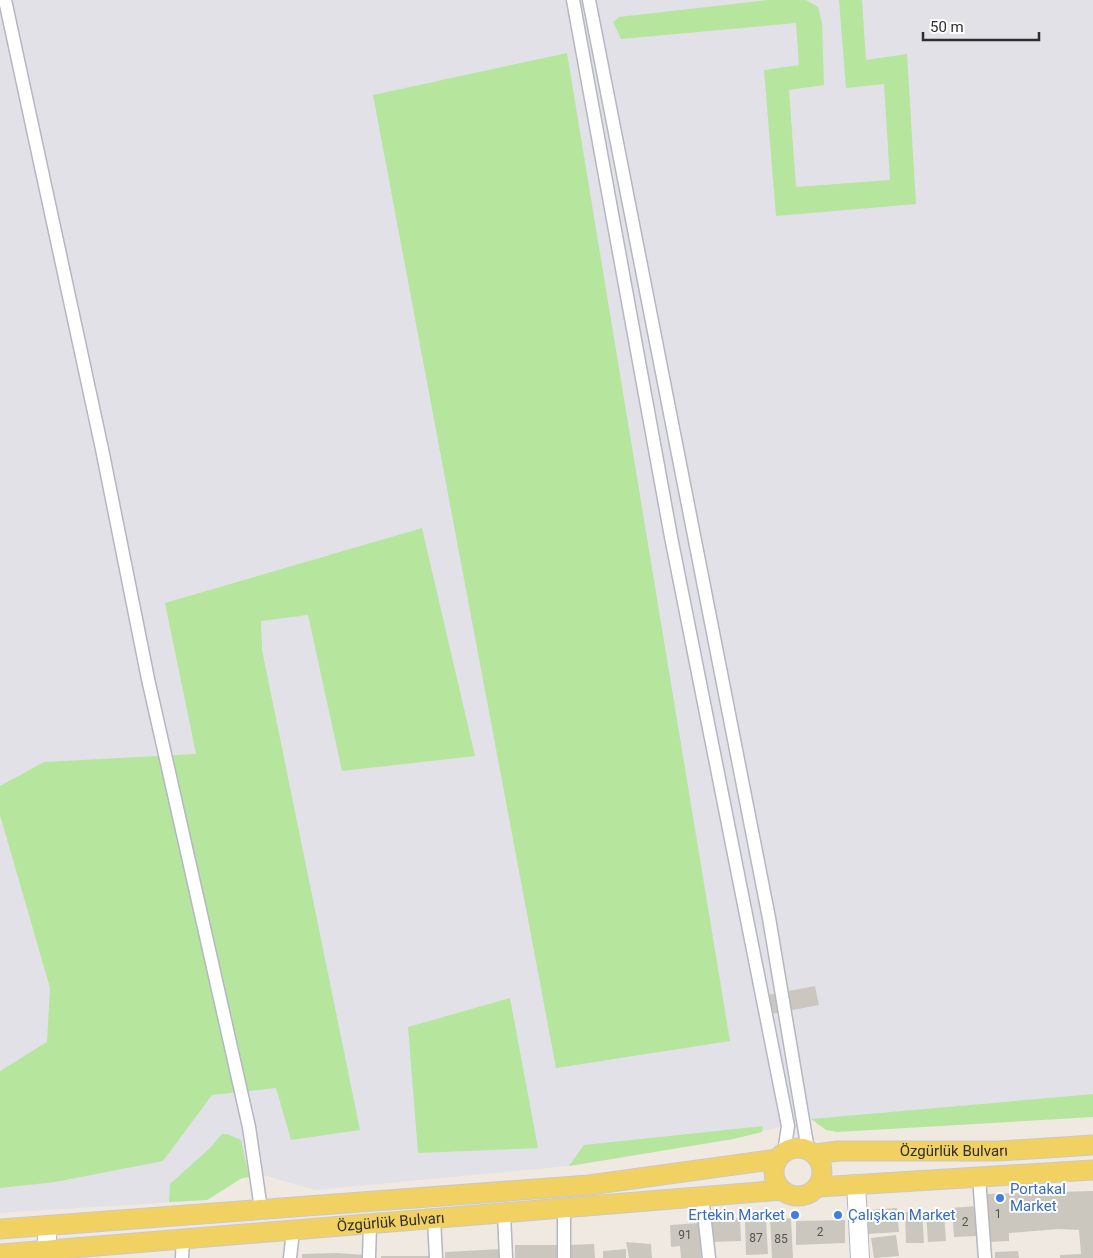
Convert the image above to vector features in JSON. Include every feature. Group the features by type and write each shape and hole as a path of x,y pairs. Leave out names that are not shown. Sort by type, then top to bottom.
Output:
{"main road":[{"name":"Özgürlük Bulvarı","path":"811,1152 999,1151 1093,1145"},
{"path":"796,1148 811,1152 822,1166 823,1174 818,1187 805,1196 797,1197 782,1190 775,1179 774,1172 781,1156 796,1148"},
{"name":"Özgürlük Bulvarı","path":"0,1229 589,1185 781,1156"},
{"name":"Özgürlük Bulvarı","path":"818,1187 1093,1170"},
{"name":"Özgürlük Bulvarı","path":"0,1254 21,1255 46,1249 782,1190"}],"street":[{"path":"5,0 102,449 148,679 249,1127 261,1209"},
{"path":"573,0 670,537 788,1126 781,1156"},
{"path":"589,0 769,918 811,1152"},
{"path":"979,1177 985,1258"},
{"path":"856,1184 860,1258"},
{"path":"702,1196 709,1258"},
{"path":"564,1207 564,1258"},
{"path":"504,1213 506,1258"},
{"path":"434,1219 436,1258"},
{"path":"369,1258 370,1224"},
{"path":"46,1249 48,1226"},
{"path":"290,1258 293,1230"},
{"path":"182,1258 183,1238"}],"shaded area":[{"path":"0,0 1093,0 1093,1094 807,1120 733,1139 569,1166 315,1190 267,1176 249,1177 242,1178 207,1200 0,1213"}],"green space":[{"path":"769,0 806,0 818,7 822,23 824,85 789,90 796,187 890,180 884,84 846,88 839,0 862,0 866,60 907,54 916,204 776,216 764,70 799,65 796,23 621,39 613,22 619,17"},
{"path":"567,53 730,1041 556,1068 373,95"},
{"path":"422,528 475,756 342,771 308,615 261,621 262,650 360,1130 291,1140 276,1088 212,1095 163,1161 55,1182 0,1188 0,1071 47,1042 50,988 0,815 0,786 44,762 196,754 165,603"},
{"path":"510,998 538,1148 418,1153 408,1027"},
{"path":"1093,1094 1093,1117 837,1132 826,1130 811,1119"},
{"path":"763,1126 762,1132 733,1139 569,1166 584,1145"},
{"path":"222,1134 227,1134 241,1140 249,1177 242,1178 207,1200 169,1202 170,1184 210,1148"}],"building":[{"path":"815,986 819,1005 760,1016 757,997"},
{"path":"1093,1191 1093,1258 1060,1258 1060,1255 1081,1254 1079,1230 1058,1229 1009,1233 1009,1241 990,1242 987,1194"},
{"path":"976,1206 977,1236 954,1237 952,1208"},
{"path":"897,1208 899,1232 868,1234 867,1210"},
{"path":"922,1211 924,1243 906,1243 905,1212"},
{"path":"944,1213 946,1241 928,1242 926,1214"},
{"path":"740,1218 741,1241 712,1242 711,1219"},
{"path":"791,1218 793,1258 772,1258 770,1219"},
{"path":"766,1220 768,1254 746,1255 745,1221"},
{"path":"845,1220 845,1243 796,1245 796,1221"},
{"path":"699,1223 701,1258 681,1258 680,1246 671,1247 670,1225"},
{"path":"896,1235 899,1256 874,1258 871,1238"},
{"path":"626,1242 651,1244 652,1258 629,1258"},
{"path":"594,1244 595,1258 567,1258 566,1245"},
{"path":"515,1245 558,1245 558,1258 515,1258"},
{"path":"501,1249 501,1258 445,1258 445,1252"},
{"path":"626,1249 626,1258 603,1258 603,1251"},
{"path":"1018,1251 1019,1258 995,1258 995,1252"},
{"path":"337,1253 365,1255 365,1258 302,1258 302,1254"},
{"path":"381,1256 432,1256 432,1258 381,1258"}],"place":[{"name":"Portakal Market","path":"1000,1198"},
{"name":"Ertekin Market","path":"795,1215"},
{"name":"Çalışkan Market","path":"838,1215"}]}
